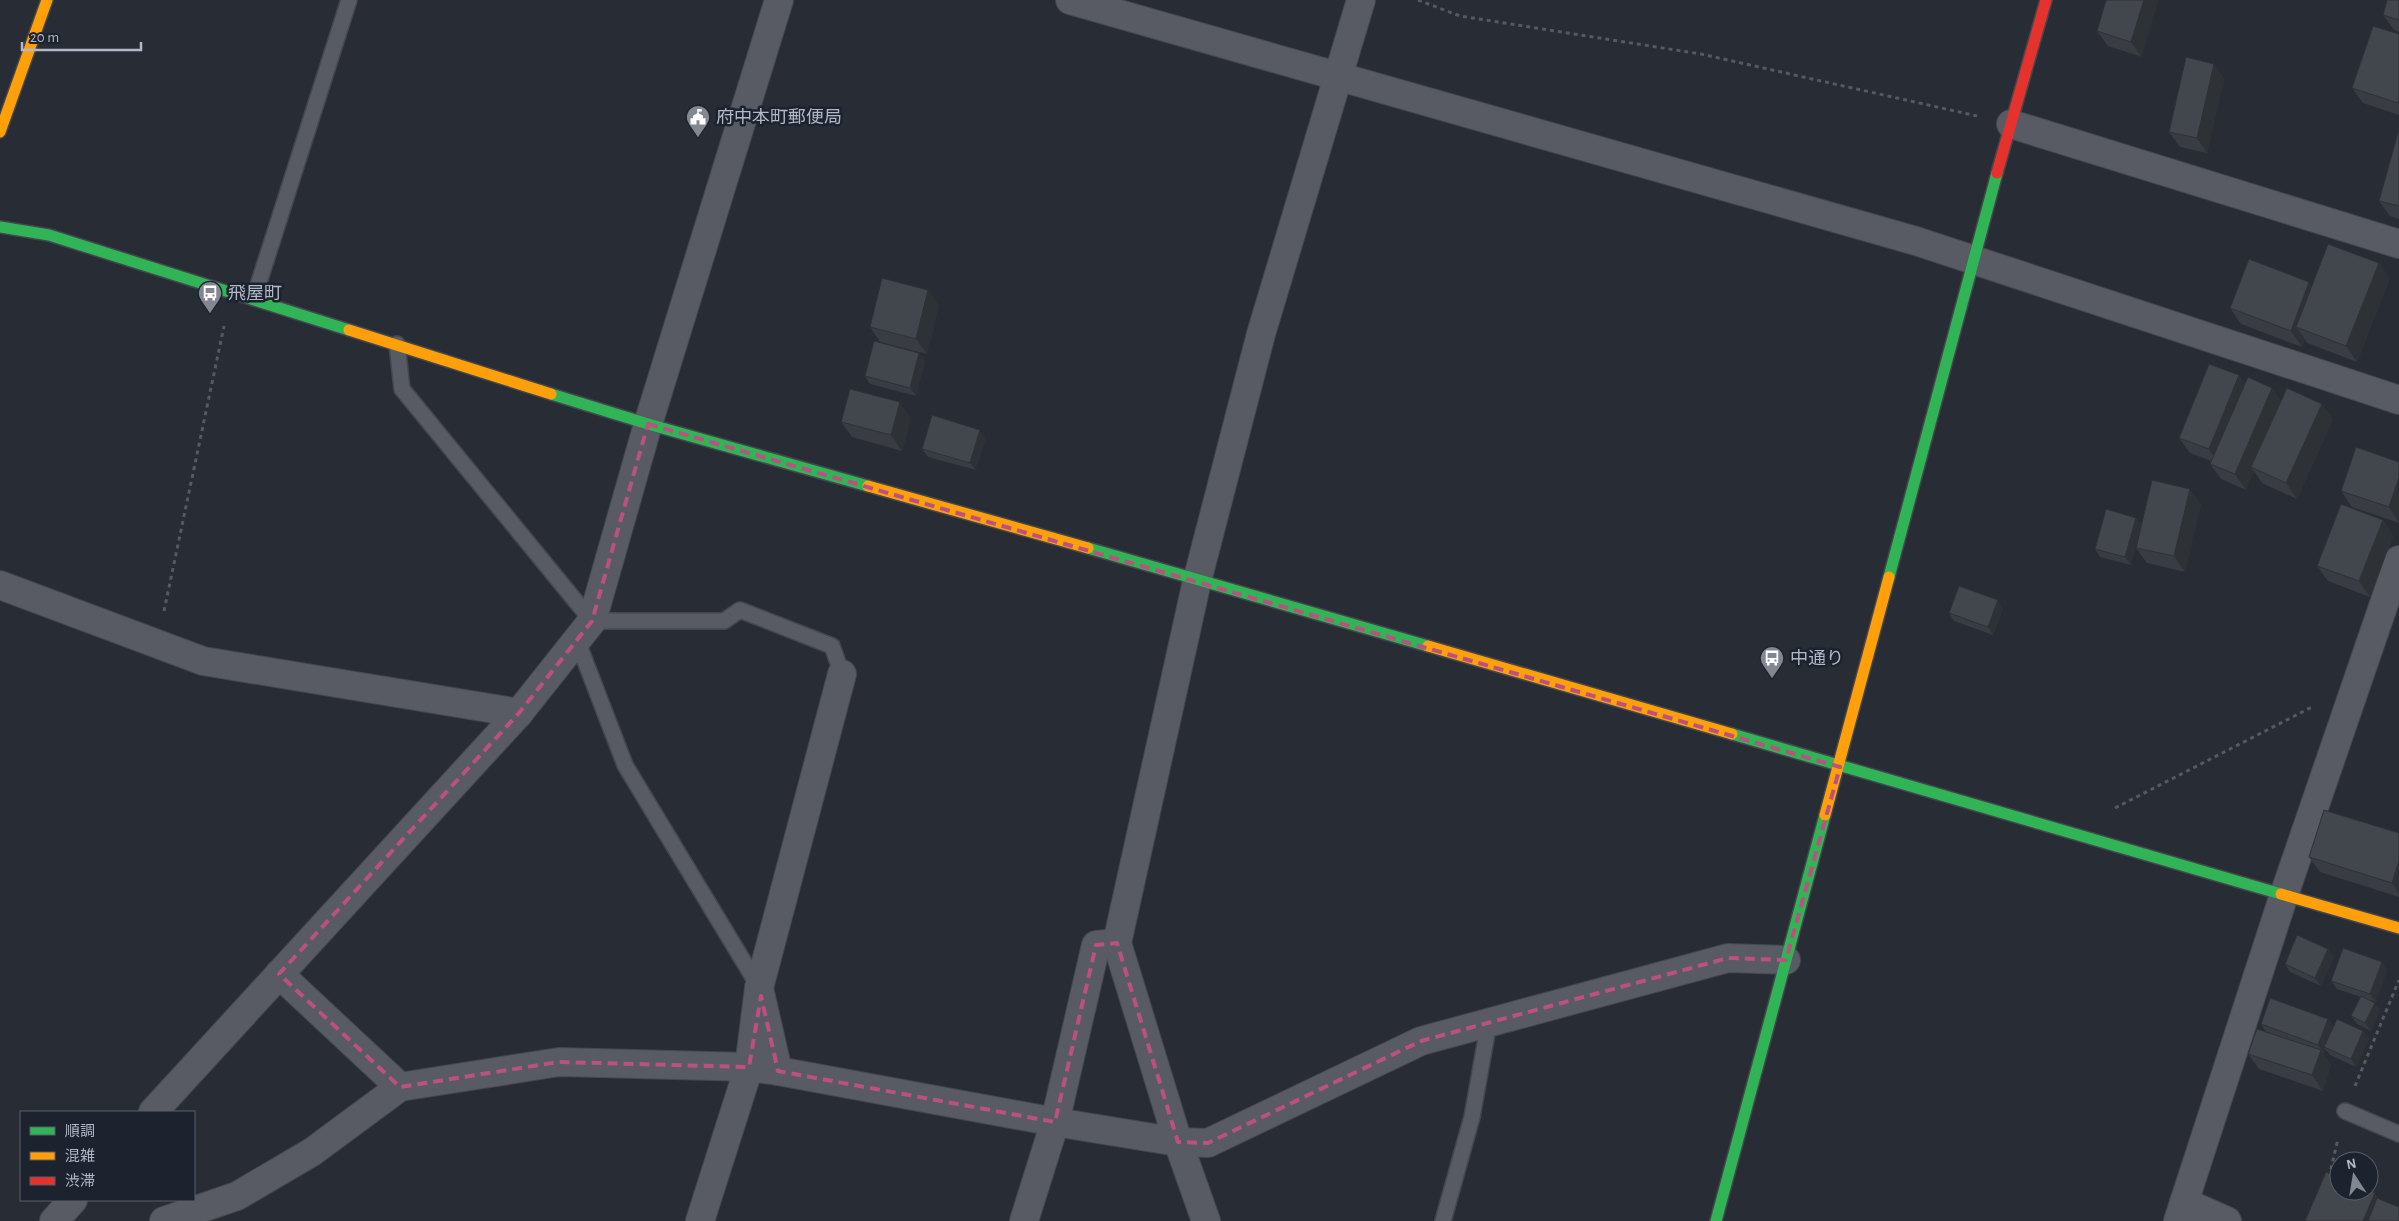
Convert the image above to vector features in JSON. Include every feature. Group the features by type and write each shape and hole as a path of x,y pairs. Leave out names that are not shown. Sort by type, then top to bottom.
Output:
{"street":[{"path":"0,132 47,0"},
{"path":"154,1111 519,713 585,630 779,0"},
{"path":"1070,0 1338,78 1907,238 1972,261 2399,400"},
{"path":"1206,1221 1178,1142 1117,943 1197,581 1260,334 1360,0"},
{"path":"1716,1221 1822,826 1840,767 1972,261 2046,0"},
{"path":"2011,124 2399,244"},
{"path":"0,227 50,234 648,424 1292,607 2399,928"},
{"path":"2227,1221 2181,1212 2284,895 2399,560"},
{"path":"0,585 203,661 519,713"},
{"path":"700,1221 749,1067 759,988 842,674"},
{"path":"1024,1221 1054,1122 1096,945 1117,943"},
{"path":"164,1221 237,1196 312,1152 400,1087 559,1062 749,1067 1054,1122 1178,1142 1208,1143 1421,1040 1728,958 1786,960"},
{"path":"279,974 400,1087"},
{"path":"759,988 778,1071"},
{"path":"54,1221 72,1201"}],"lane":[{"path":"254,298 349,0"},
{"path":"397,344 402,389 585,630 625,766 759,988"},
{"path":"585,630 724,621 740,610 832,646 842,674"},
{"path":"1443,1221 1472,1117 1489,1022"},
{"path":"2345,1111 2399,1134"}],"path":[{"path":"1418,0 1460,16 1701,54 2011,124"},
{"path":"157,644 232,291"},
{"path":"2068,833 2356,684"}],"highlighted area":[{"path":"648,424 1840,767 1786,960 1728,958 1421,1041 1208,1143 1178,1142 1117,943 1096,945 1055,1122 778,1071 761,996 749,1067 559,1062 400,1087 279,974 519,713 592,621"}],"building":[{"path":"2106,0 2144,0 2131,42 2097,31"},
{"path":"2387,0 2399,0 2399,20 2383,15"},
{"path":"2373,26 2399,34 2398,103 2352,88"},
{"path":"2186,57 2214,64 2197,138 2169,132"},
{"path":"2399,129 2399,206 2379,201"},
{"path":"2328,244 2379,263 2346,346 2296,327"},
{"path":"2249,259 2309,282 2291,331 2230,308"},
{"path":"882,278 928,290 916,339 870,327"},
{"path":"874,341 919,353 910,388 865,376"},
{"path":"2209,364 2239,375 2209,449 2179,438"},
{"path":"2248,377 2272,388 2235,474 2210,464"},
{"path":"2287,388 2322,404 2286,483 2251,467"},
{"path":"850,389 900,402 891,435 841,422"},
{"path":"932,415 980,430 970,463 922,449"},
{"path":"2356,447 2399,462 2399,478 2389,507 2341,491"},
{"path":"2152,480 2190,489 2174,556 2136,548"},
{"path":"2341,504 2383,520 2359,581 2317,566"},
{"path":"2106,509 2136,518 2125,557 2095,549"},
{"path":"1959,586 1998,600 1988,627 1949,613"},
{"path":"2324,810 2399,833 2399,861 2392,883 2309,857"},
{"path":"2297,935 2328,949 2315,978 2285,964"},
{"path":"2343,948 2382,962 2370,994 2331,981"},
{"path":"2361,996 2375,1003 2365,1023 2351,1016"},
{"path":"2270,998 2328,1019 2318,1045 2261,1024"},
{"path":"2337,1019 2363,1031 2351,1059 2324,1047"},
{"path":"2257,1029 2321,1050 2312,1075 2248,1054"},
{"path":"2326,1172 2329,1173 2329,1201 2372,1201 2363,1221 2305,1221"},
{"path":"2379,1199 2399,1207 2399,1221 2368,1221 2376,1201 2379,1201"}],"traffic: fast":[{"path":"1889,577 1997,173"},
{"path":"0,227 49,235 349,330"},
{"path":"551,394 648,424 868,486"},
{"path":"1088,548 1428,646"},
{"path":"1732,734 2281,894"},
{"path":"1716,1221 1825,815"}],"traffic: slow":[{"path":"0,132 47,0"},
{"path":"349,330 551,394"},
{"path":"868,486 1088,548"},
{"path":"1825,815 1889,577"},
{"path":"1428,646 1732,734"},
{"path":"2281,894 2399,928"}],"traffic: jam":[{"path":"1997,173 2046,0"}],"place":[{"name":"府中本町郵便局","path":"698,138"},
{"name":"飛屋町","path":"210,314"},
{"name":"中通り","path":"1772,679"}]}
